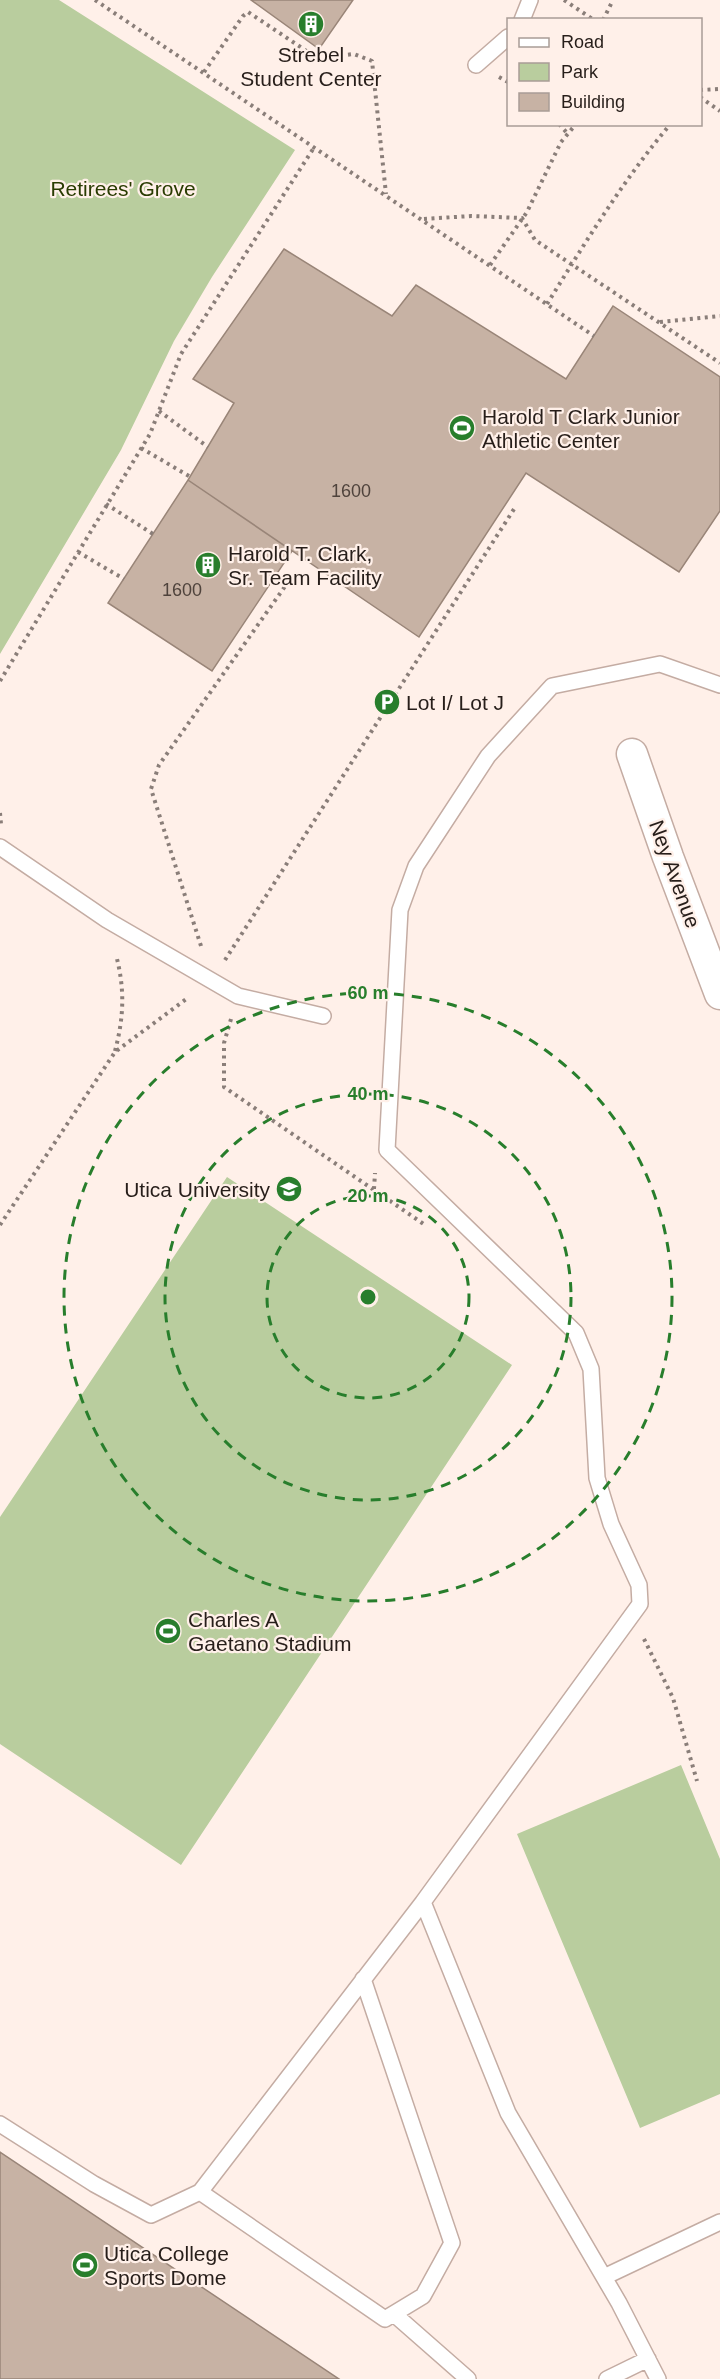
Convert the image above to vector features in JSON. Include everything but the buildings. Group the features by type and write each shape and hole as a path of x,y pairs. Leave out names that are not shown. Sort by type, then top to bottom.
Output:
{"street":[{"name":"Ney Avenue","path":"632,754 720,994"}],"lane":[{"path":"523,18 530,0"},
{"path":"476,65 507,38"},
{"path":"0,2124 94,2184 151,2215 200,2192 423,1902 640,1604 639,1585 611,1524 597,1478 591,1369 576,1333 387,1150 400,910 416,866 488,756 552,686 660,664 720,685"},
{"path":"0,848 107,920 238,996 323,1016"},
{"path":"423,1902 508,2113 604,2277 658,2379"},
{"path":"200,2192 385,2319 423,2296 452,2243 363,1979"},
{"path":"604,2277 720,2222"},
{"path":"394,2314 468,2379"},
{"path":"606,2379 648,2359"}],"path":[{"path":"95,0 594,336"},
{"path":"564,0 591,18"},
{"path":"604,18 613,0"},
{"path":"204,72 248,12 308,52 328,57 354,54 372,61 386,195"},
{"path":"702,90 720,89"},
{"path":"702,98 720,111"},
{"path":"561,126 568,134"},
{"path":"490,265 522,218 561,142 574,126"},
{"path":"547,304 643,158 668,126"},
{"path":"0,681 150,434 181,354 315,146"},
{"path":"423,220 471,216 522,218"},
{"path":"522,218 535,240 720,363"},
{"path":"660,322 720,316"},
{"path":"159,411 208,447"},
{"path":"141,448 189,476"},
{"path":"106,504 153,534"},
{"path":"115,1052 212,981 516,506"},
{"path":"78,552 124,579"},
{"path":"212,981 152,789 159,765 286,585"},
{"path":"0,1225 115,1052 123,1024 123,978 107,920"},
{"path":"238,996 224,1043 224,1087 428,1227"},
{"path":"632,1614 673,1698 697,1781"}],"green space":[{"name":"Retirees' Grove","path":"0,0 59,0 295,150 212,277 174,341 121,450 0,654"},
{"name":"Charles A Gaetano Stadium","path":"227,1177 512,1365 181,1865 0,1744 0,1517"},
{"path":"681,1765 720,1859 720,2094 640,2128 517,1834"}],"place":[{"name":"Strebel Student Center","path":"311,24"},
{"name":"Harold T Clark Junior Athletic Center","path":"462,428"},
{"name":"Harold T. Clark, Sr. Team Facility","path":"208,565"},
{"name":"Lot I/ Lot J","path":"387,702"},
{"name":"Utica University","path":"289,1189"},
{"name":"Charles A Gaetano Stadium","path":"168,1631"},
{"name":"Utica College Sports Dome","path":"85,2265"}]}
